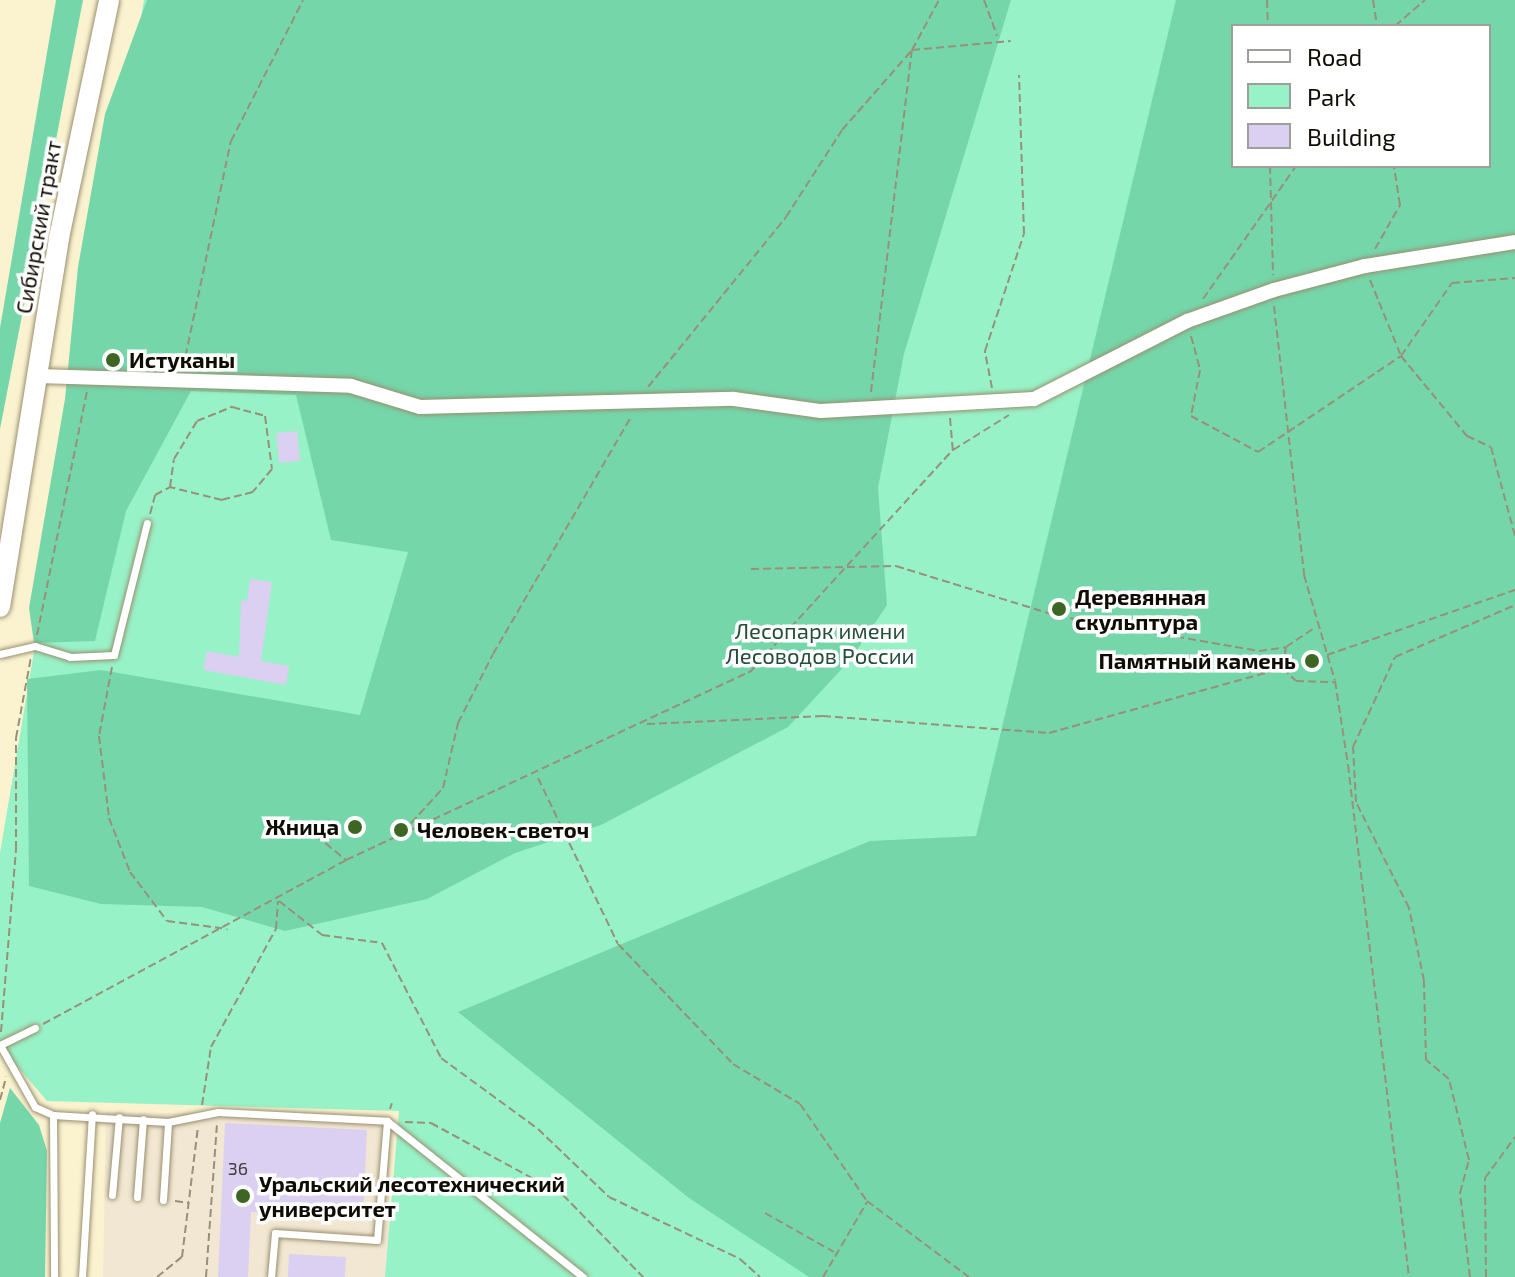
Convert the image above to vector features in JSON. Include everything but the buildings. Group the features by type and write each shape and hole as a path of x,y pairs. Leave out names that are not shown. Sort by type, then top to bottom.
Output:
{"main road":[{"name":"Сибирский тракт","path":"0,607 86,90 109,0"}],"street":[{"path":"38,376 179,386 351,386 420,407 638,406 734,399 821,411 869,405 1034,399 1187,321 1274,290 1365,266 1515,242"}],"lane":[{"path":"0,654 35,646 70,657 114,655 147,523"},
{"path":"35,1028 0,1045 35,1107 53,1115 92,1114 168,1122 200,1112 387,1121 583,1277"},
{"path":"82,1277 92,1114"},
{"path":"53,1115 54,1277"},
{"path":"112,1195 119,1117"},
{"path":"137,1197 143,1119"},
{"path":"271,1277 275,1233 377,1240 387,1121"},
{"path":"163,1200 168,1122"}],"path":[{"path":"179,386 231,141 303,0"},
{"path":"402,833 443,788 458,723 493,654 638,406 661,361 786,217 842,130 912,50 939,0"},
{"path":"984,0 997,37"},
{"path":"1267,0 1268,24"},
{"path":"1373,0 1377,24"},
{"path":"1397,24 1425,0"},
{"path":"912,50 997,37 1011,41"},
{"path":"869,405 912,50"},
{"path":"994,401 985,351 1024,234 1019,75"},
{"path":"1270,168 1274,290 1289,435 1315,627 1335,681 1409,1277"},
{"path":"1295,168 1271,208 1187,321 1200,370 1191,416 1258,452 1289,435 1401,356 1452,283 1515,278"},
{"path":"1394,168 1400,205 1365,266 1401,356 1467,436 1491,447 1515,536"},
{"path":"0,1045 16,849 16,738 83,399 103,379"},
{"path":"35,1028 229,929 346,860 402,833 537,777 750,672 853,563 953,450 1034,399"},
{"path":"940,404 953,450"},
{"path":"147,523 155,495 170,487 222,500 253,492 272,469 265,416 232,407 197,421 174,459 170,487"},
{"path":"751,569 853,563 896,566 1058,616 1259,651 1286,647 1315,627"},
{"path":"1326,656 1515,590"},
{"path":"1470,1277 1460,1193 1469,1160 1449,1079 1426,1060 1424,981 1409,908 1356,802 1353,747 1395,657 1515,605"},
{"path":"1283,668 1286,647"},
{"path":"114,655 99,736 109,818 130,872 167,921 229,929"},
{"path":"646,724 823,716 1049,733 1283,668"},
{"path":"1283,668 1296,681 1335,681"},
{"path":"537,777 618,944 733,1064 800,1104 867,1201 969,1277"},
{"path":"307,828 346,860"},
{"path":"157,1277 182,1257 211,1047 276,929 278,900"},
{"path":"278,900 322,935 382,943 441,1058 538,1129 609,1197 740,1259 760,1277"},
{"path":"206,1277 218,1112"},
{"path":"387,1121 431,1123 497,1154 563,1195 643,1277"},
{"path":"1486,1277 1485,1178 1515,1137"},
{"path":"163,1200 190,1203"},
{"path":"823,1277 867,1201"},
{"path":"765,1213 836,1253"}],"shaded area":[{"name":"Уральский лесотехнический университет","path":"106,1112 391,1117 388,1277 103,1277"}],"green space":[{"path":"56,0 83,0 0,429 0,328"},
{"name":"Лесопарк имени Лесоводов России","path":"144,0 1515,0 1515,1277 385,1277 399,1111 47,1101 0,1046 0,853"},
{"path":"147,0 1011,0 904,354 878,488 887,605 851,659 788,727 601,825 515,853 427,899 285,931 202,907 101,904 29,886 27,679 101,670 360,715 408,552 331,540 296,395 191,391 126,511 95,641 34,643 29,608 65,399 78,267 105,114"},
{"path":"1176,0 1515,0 1515,1277 809,1277 689,1198 458,1012 870,841 976,836"},
{"path":"10,1088 39,1125 47,1151 45,1277 0,1277 0,1123"}],"place":[{"name":"Истуканы","path":"113,360"},
{"name":"Деревянная скульптура","path":"1059,609"},
{"name":"Памятный камень","path":"1312,661"},
{"name":"Жница","path":"355,827"},
{"name":"Человек-светоч","path":"401,830"},
{"name":"Уральский лесотехнический университет","path":"243,1196"}]}
